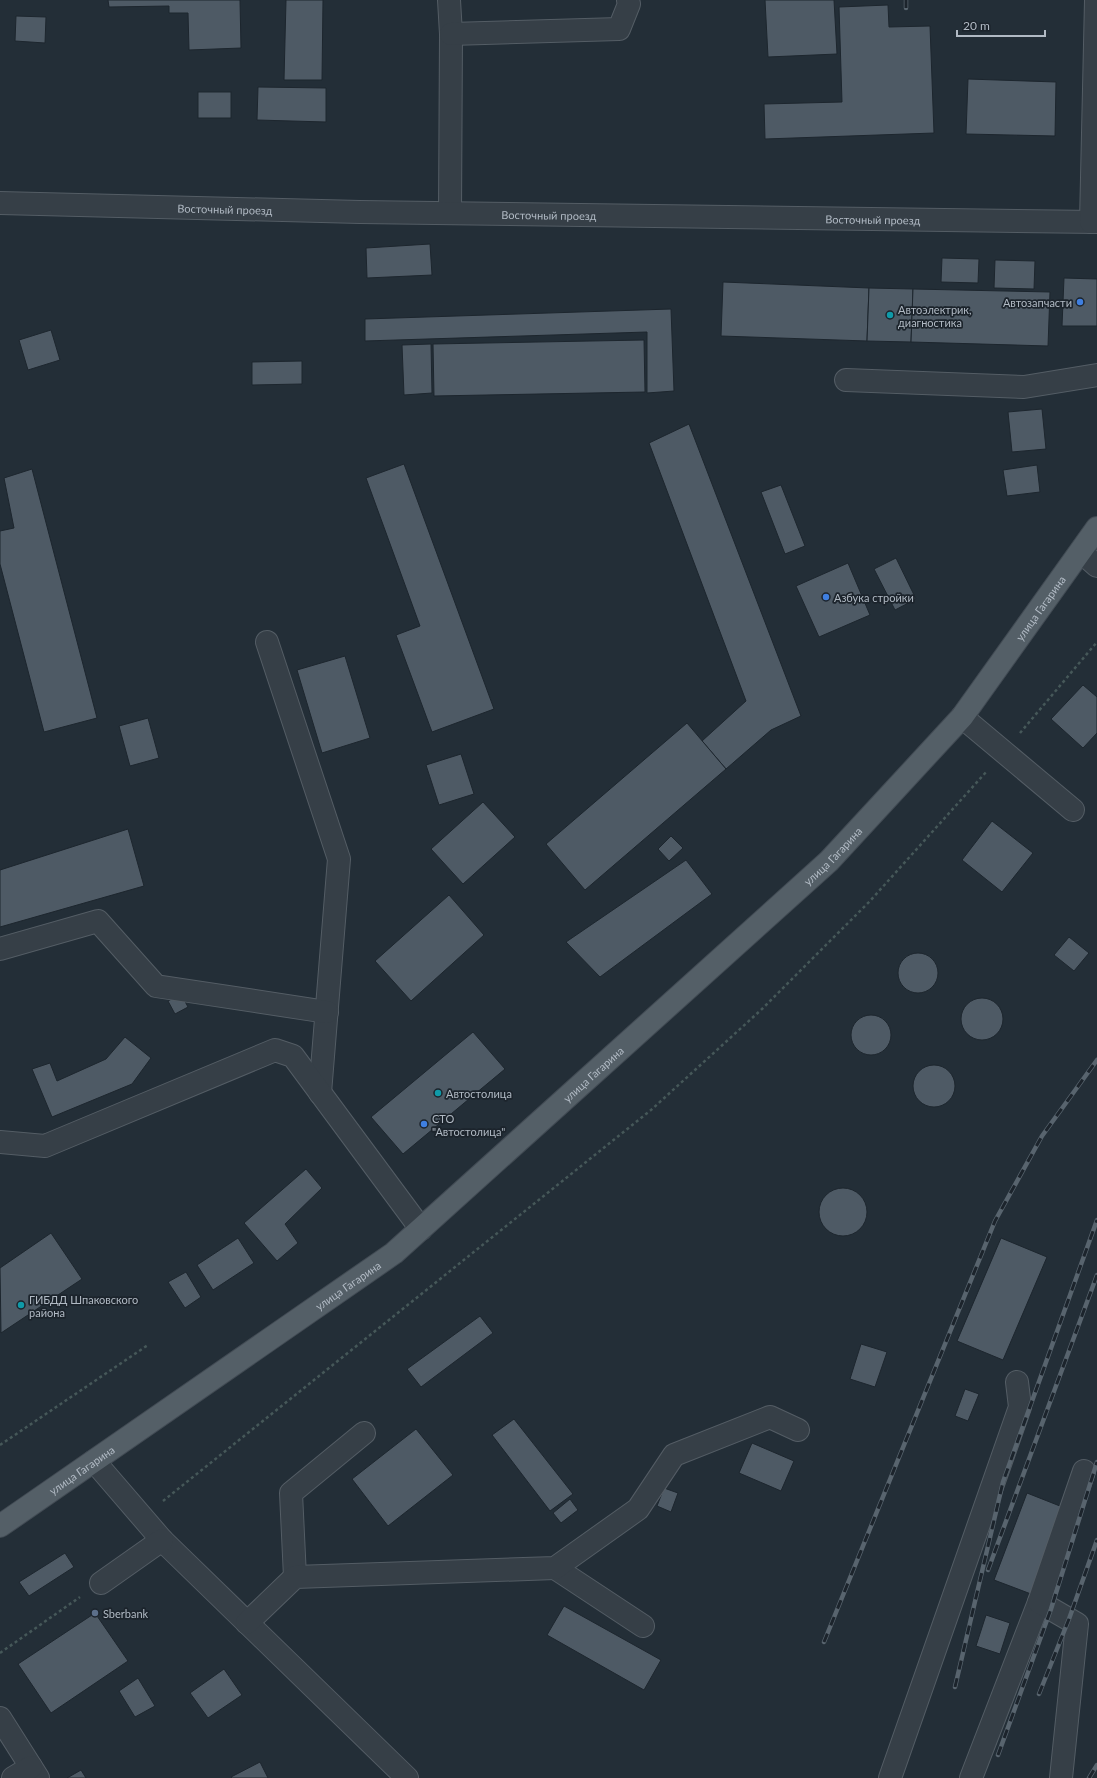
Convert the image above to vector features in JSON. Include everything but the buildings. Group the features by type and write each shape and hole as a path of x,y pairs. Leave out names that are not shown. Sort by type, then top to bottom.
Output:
{"main road":[{"name":"улица Гагарина","path":"0,1526 394,1253 829,862 962,717 1097,528"}],"street":[{"path":"449,0 451,34 450,213"},
{"path":"451,34 618,29 628,4 628,0"},
{"path":"1094,222 1096,0"},
{"name":"Восточный проезд","path":"0,203 450,213 1094,222"},
{"path":"846,380 1024,387 1097,375"},
{"path":"1081,552 1097,566"},
{"path":"268,642 339,858 320,1093"},
{"path":"962,717 1073,810"},
{"path":"0,949 98,921 156,986 327,1012"},
{"path":"0,1142 45,1146 275,1050 293,1056 421,1229"},
{"path":"890,1778 1020,1407 1017,1382"},
{"path":"247,1623 295,1577 555,1568 638,1509 674,1455 770,1417 798,1430"},
{"path":"295,1577 291,1494 364,1433"},
{"path":"94,1461 162,1540 407,1778"},
{"path":"971,1778 1039,1602 1084,1471"},
{"path":"101,1583 162,1540"},
{"path":"555,1568 643,1626"},
{"path":"1039,1602 1077,1624 1061,1778"},
{"path":"0,1718 28,1774"}],"path":[{"path":"142,1517 651,1110 762,1009 870,901 1004,752 1097,642"},
{"path":"0,1445 148,1345"},
{"path":"0,1652 101,1583"}],"railway":[{"path":"906,0 906,8"},
{"path":"824,1642 995,1221 1042,1136 1097,1060"},
{"path":"955,1687 1003,1482 1097,1220"},
{"path":"988,1570 1097,1275"},
{"path":"998,1755 1051,1609 1097,1462"},
{"path":"1039,1694 1069,1619 1097,1540"},
{"path":"1089,1778 1097,1765"}],"place":[{"name":"Автозапчасти","path":"1080,302"},
{"name":"Автоэлектрик, диагностика","path":"890,315"},
{"name":"Азбука стройки","path":"826,597"},
{"name":"Автостолица","path":"438,1093"},
{"name":"СТО \"Автостолица\"","path":"424,1124"},
{"name":"ГИБДД Шпаковского района","path":"21,1305"},
{"name":"Sberbank","path":"95,1613"}]}
